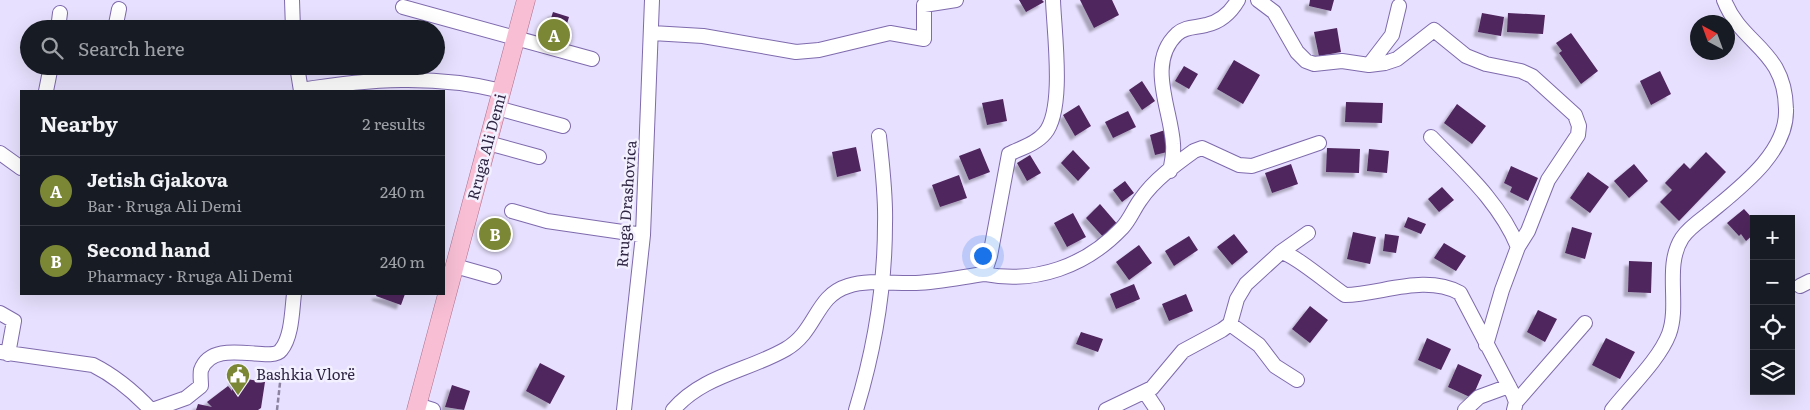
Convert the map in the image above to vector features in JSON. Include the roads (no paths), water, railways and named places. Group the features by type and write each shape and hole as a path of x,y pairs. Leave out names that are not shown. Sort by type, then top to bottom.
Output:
{"main road":[{"name":"Rruga Ali Demi","path":"422,408 455,266 526,0"}],"street":[{"path":"292,0 293,20"},
{"name":"Rruga Drashovica","path":"624,410 642,235 652,0"},
{"path":"652,33 702,36 796,52 819,50 890,33 924,39 924,5 956,0"},
{"path":"984,274 992,247 1009,154 1035,142 1046,132 1053,117 1057,97 1053,0"},
{"path":"1170,171 1173,143 1162,79 1164,56 1170,43 1178,33 1186,28 1206,26 1217,22 1233,9 1238,0"},
{"path":"1258,0 1274,12 1297,52 1314,64 1342,61 1369,65 1385,63 1397,59 1434,30 1466,56 1486,64 1521,71 1532,76 1575,115 1579,126 1578,135 1548,180 1528,231 1518,247 1502,290 1486,345"},
{"path":"1612,410 1663,348 1670,333 1676,250 1683,237 1748,180 1767,159 1782,133 1787,111 1785,89 1779,69 1737,22 1724,0"},
{"path":"1369,65 1392,35 1399,6"},
{"path":"403,7 592,59"},
{"path":"117,20 119,9"},
{"path":"59,20 60,13"},
{"path":"46,90 49,75"},
{"path":"298,75 301,90"},
{"path":"307,90 340,84 406,78 449,82 563,126"},
{"path":"856,410 865,382 882,282 885,223 879,136"},
{"path":"1432,137 1475,182 1510,229 1518,247"},
{"path":"488,143 539,157"},
{"path":"673,410 694,390 710,381 786,349 813,324 825,300 835,291 849,285 882,282 931,283 984,274 1007,278 1030,277 1058,270 1083,259 1106,243 1124,226 1141,199 1156,182 1183,159 1202,148 1239,165 1252,166 1319,143"},
{"path":"0,153 20,167"},
{"path":"512,212 547,222 642,235"},
{"path":"1106,410 1145,392 1163,377 1183,351 1230,324 1237,299 1246,284 1280,252 1308,233"},
{"path":"1280,252 1288,253 1318,277 1345,295 1412,286 1452,289 1460,293 1508,386 1515,406"},
{"path":"455,266 494,277"},
{"path":"0,312 14,321 4,353 93,366 106,372 138,395 152,410 186,398 201,386 201,370 214,356 235,351 273,355 281,351 287,339 294,295"},
{"path":"1515,406 1585,323"},
{"path":"1230,324 1259,345 1275,366 1297,380"},
{"path":"1465,410 1479,397 1508,386"},
{"path":"1145,392 1157,410"}],"place":[{"name":"Jetish Gjakova","path":"554,35"},
{"name":"Second hand","path":"495,234"},
{"name":"Bashkia Vlorë","path":"238,396"}]}
